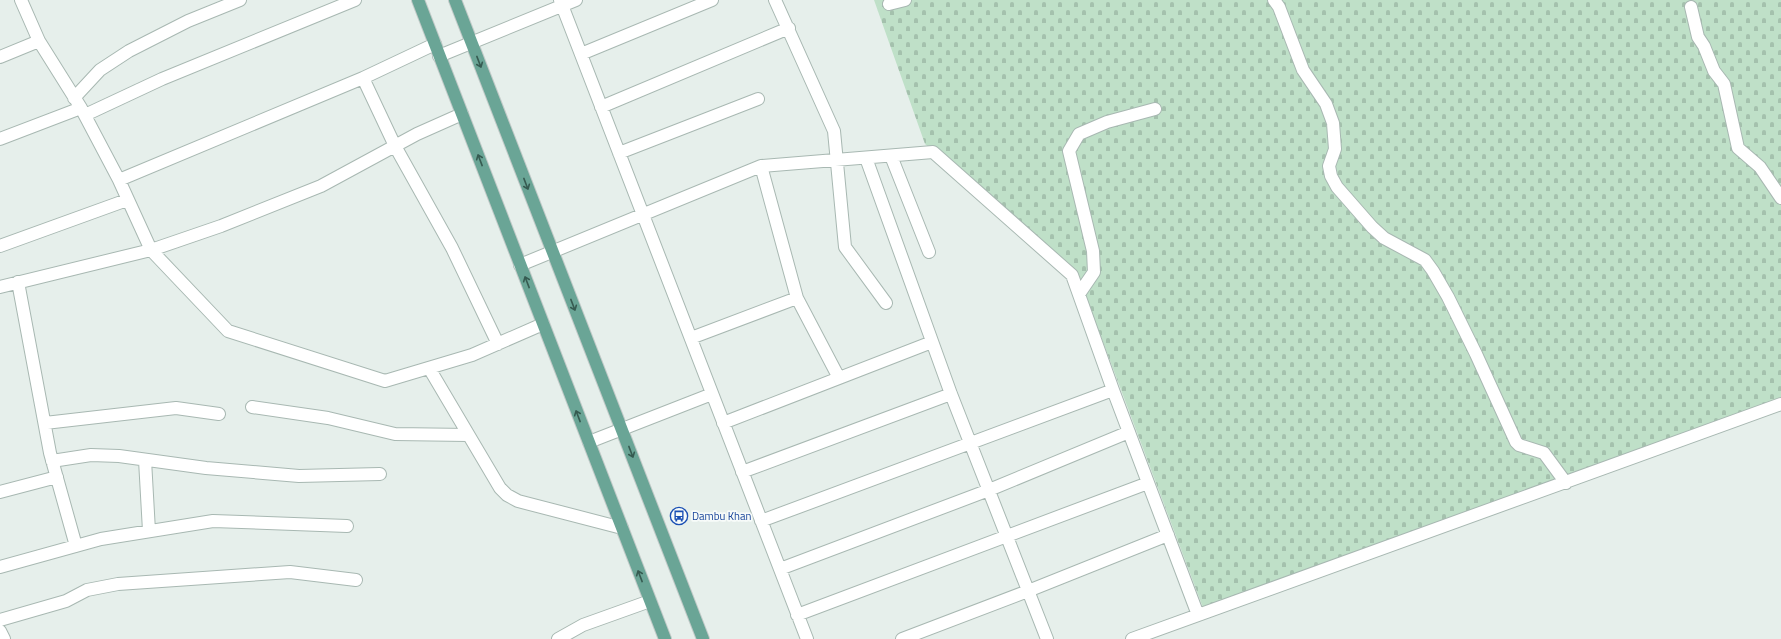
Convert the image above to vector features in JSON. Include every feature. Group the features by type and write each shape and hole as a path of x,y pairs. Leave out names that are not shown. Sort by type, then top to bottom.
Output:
{"main road":[{"path":"418,0 664,639"},
{"path":"455,0 704,639"}],"street":[{"path":"21,0 39,41 80,107 119,180 151,250 228,331 385,381 472,355 543,324"},
{"path":"80,107 100,70 129,51 188,22 240,0"},
{"path":"0,139 80,107 162,79 355,0"},
{"path":"439,56 562,3 576,0"},
{"path":"581,54 712,0"},
{"path":"775,0 789,28 834,131 845,247 886,303"},
{"path":"889,4 905,0"},
{"path":"1274,0 1279,7 1303,70 1326,104 1333,123 1335,149 1329,166 1331,176 1337,187 1384,238 1425,260 1448,297 1516,442 1519,445 1544,453 1566,483"},
{"path":"562,3 807,639"},
{"path":"1691,7 1698,37 1704,46 1714,72 1724,84 1738,148 1760,168 1781,198"},
{"path":"602,107 789,28"},
{"path":"0,57 39,41"},
{"path":"119,180 363,78 435,44"},
{"path":"363,78 395,146 452,248 498,344"},
{"path":"619,153 758,99"},
{"path":"1079,294 1094,272 1093,251 1069,152 1079,134 1107,122 1155,109"},
{"path":"0,287 151,250 221,226 321,186 395,146 462,114"},
{"path":"520,265 761,166 933,152 1072,275 1112,390 1198,615"},
{"path":"891,156 929,252"},
{"path":"866,158 950,394 989,490 1046,639"},
{"path":"761,166 797,298 839,378"},
{"path":"0,246 127,200"},
{"path":"18,282 52,460 76,546"},
{"path":"691,338 797,298"},
{"path":"723,423 932,342"},
{"path":"429,368 468,435 506,495 518,501 622,528"},
{"path":"761,521 1112,390"},
{"path":"589,442 712,394"},
{"path":"742,472 950,394"},
{"path":"1132,639 1781,404"},
{"path":"252,407 328,418 394,434 468,435"},
{"path":"44,422 176,408 219,414"},
{"path":"780,569 989,490 1129,432"},
{"path":"52,460 91,455 120,456 206,468 299,476 380,474"},
{"path":"145,460 148,532"},
{"path":"0,492 57,477"},
{"path":"797,615 1148,483"},
{"path":"0,567 101,539 213,521 347,526"},
{"path":"902,639 1168,535"},
{"path":"0,620 66,600 87,590 118,584 290,572 356,580"},
{"path":"558,639 583,625 650,601"},
{"path":"0,631 4,639"}],"green space":[{"path":"874,0 1781,0 1781,402 1205,613 1077,273 925,144"}],"place":[{"name":"Dambu Khan","path":"679,516"}]}
